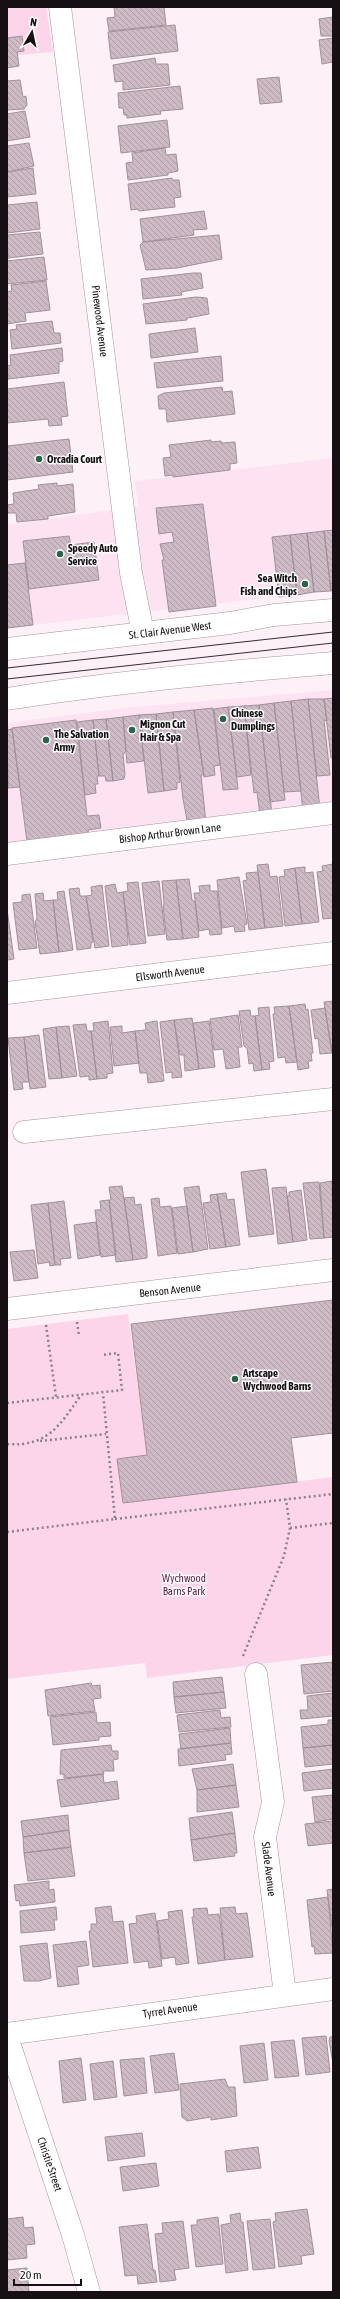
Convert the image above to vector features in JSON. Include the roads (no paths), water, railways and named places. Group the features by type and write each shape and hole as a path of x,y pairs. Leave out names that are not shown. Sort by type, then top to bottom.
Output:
{"street":[{"name":"Pinewood Avenue","path":"60,7 131,573 143,634"},
{"name":"St. Clair Avenue West","path":"7,649 143,634 274,615 333,610"},
{"path":"7,699 96,685 333,663"},
{"name":"Bishop Arthur Brown Lane","path":"7,854 333,813"},
{"name":"Ellsworth Avenue","path":"7,993 333,953"},
{"path":"24,1132 333,1099"},
{"name":"Benson Avenue","path":"7,1309 333,1270"},
{"name":"Slade Avenue","path":"248,1668 272,1796 270,1815 265,1837 285,1994"},
{"name":"Tyrrel Avenue","path":"7,2034 285,1994 333,1989"},
{"name":"Christie Street","path":"7,2037 74,2235 89,2292"}],"tram line":[{"path":"7,668 333,632"},
{"path":"7,679 333,643"}],"place":[{"name":"Orcadia Court","path":"39,459"},
{"name":"Speedy Auto Service","path":"60,554"},
{"name":"Sea Witch Fish and Chips","path":"305,584"},
{"name":"Chinese Dumplings","path":"223,719"},
{"name":"Mignon Cut Hair & Spa","path":"132,730"},
{"name":"The Salvation Army","path":"46,740"},
{"name":"Artscape Wychwood Barns","path":"235,1379"}],"park label":[{"name":"Wychwood Barns Park","path":"184,1584"}]}
